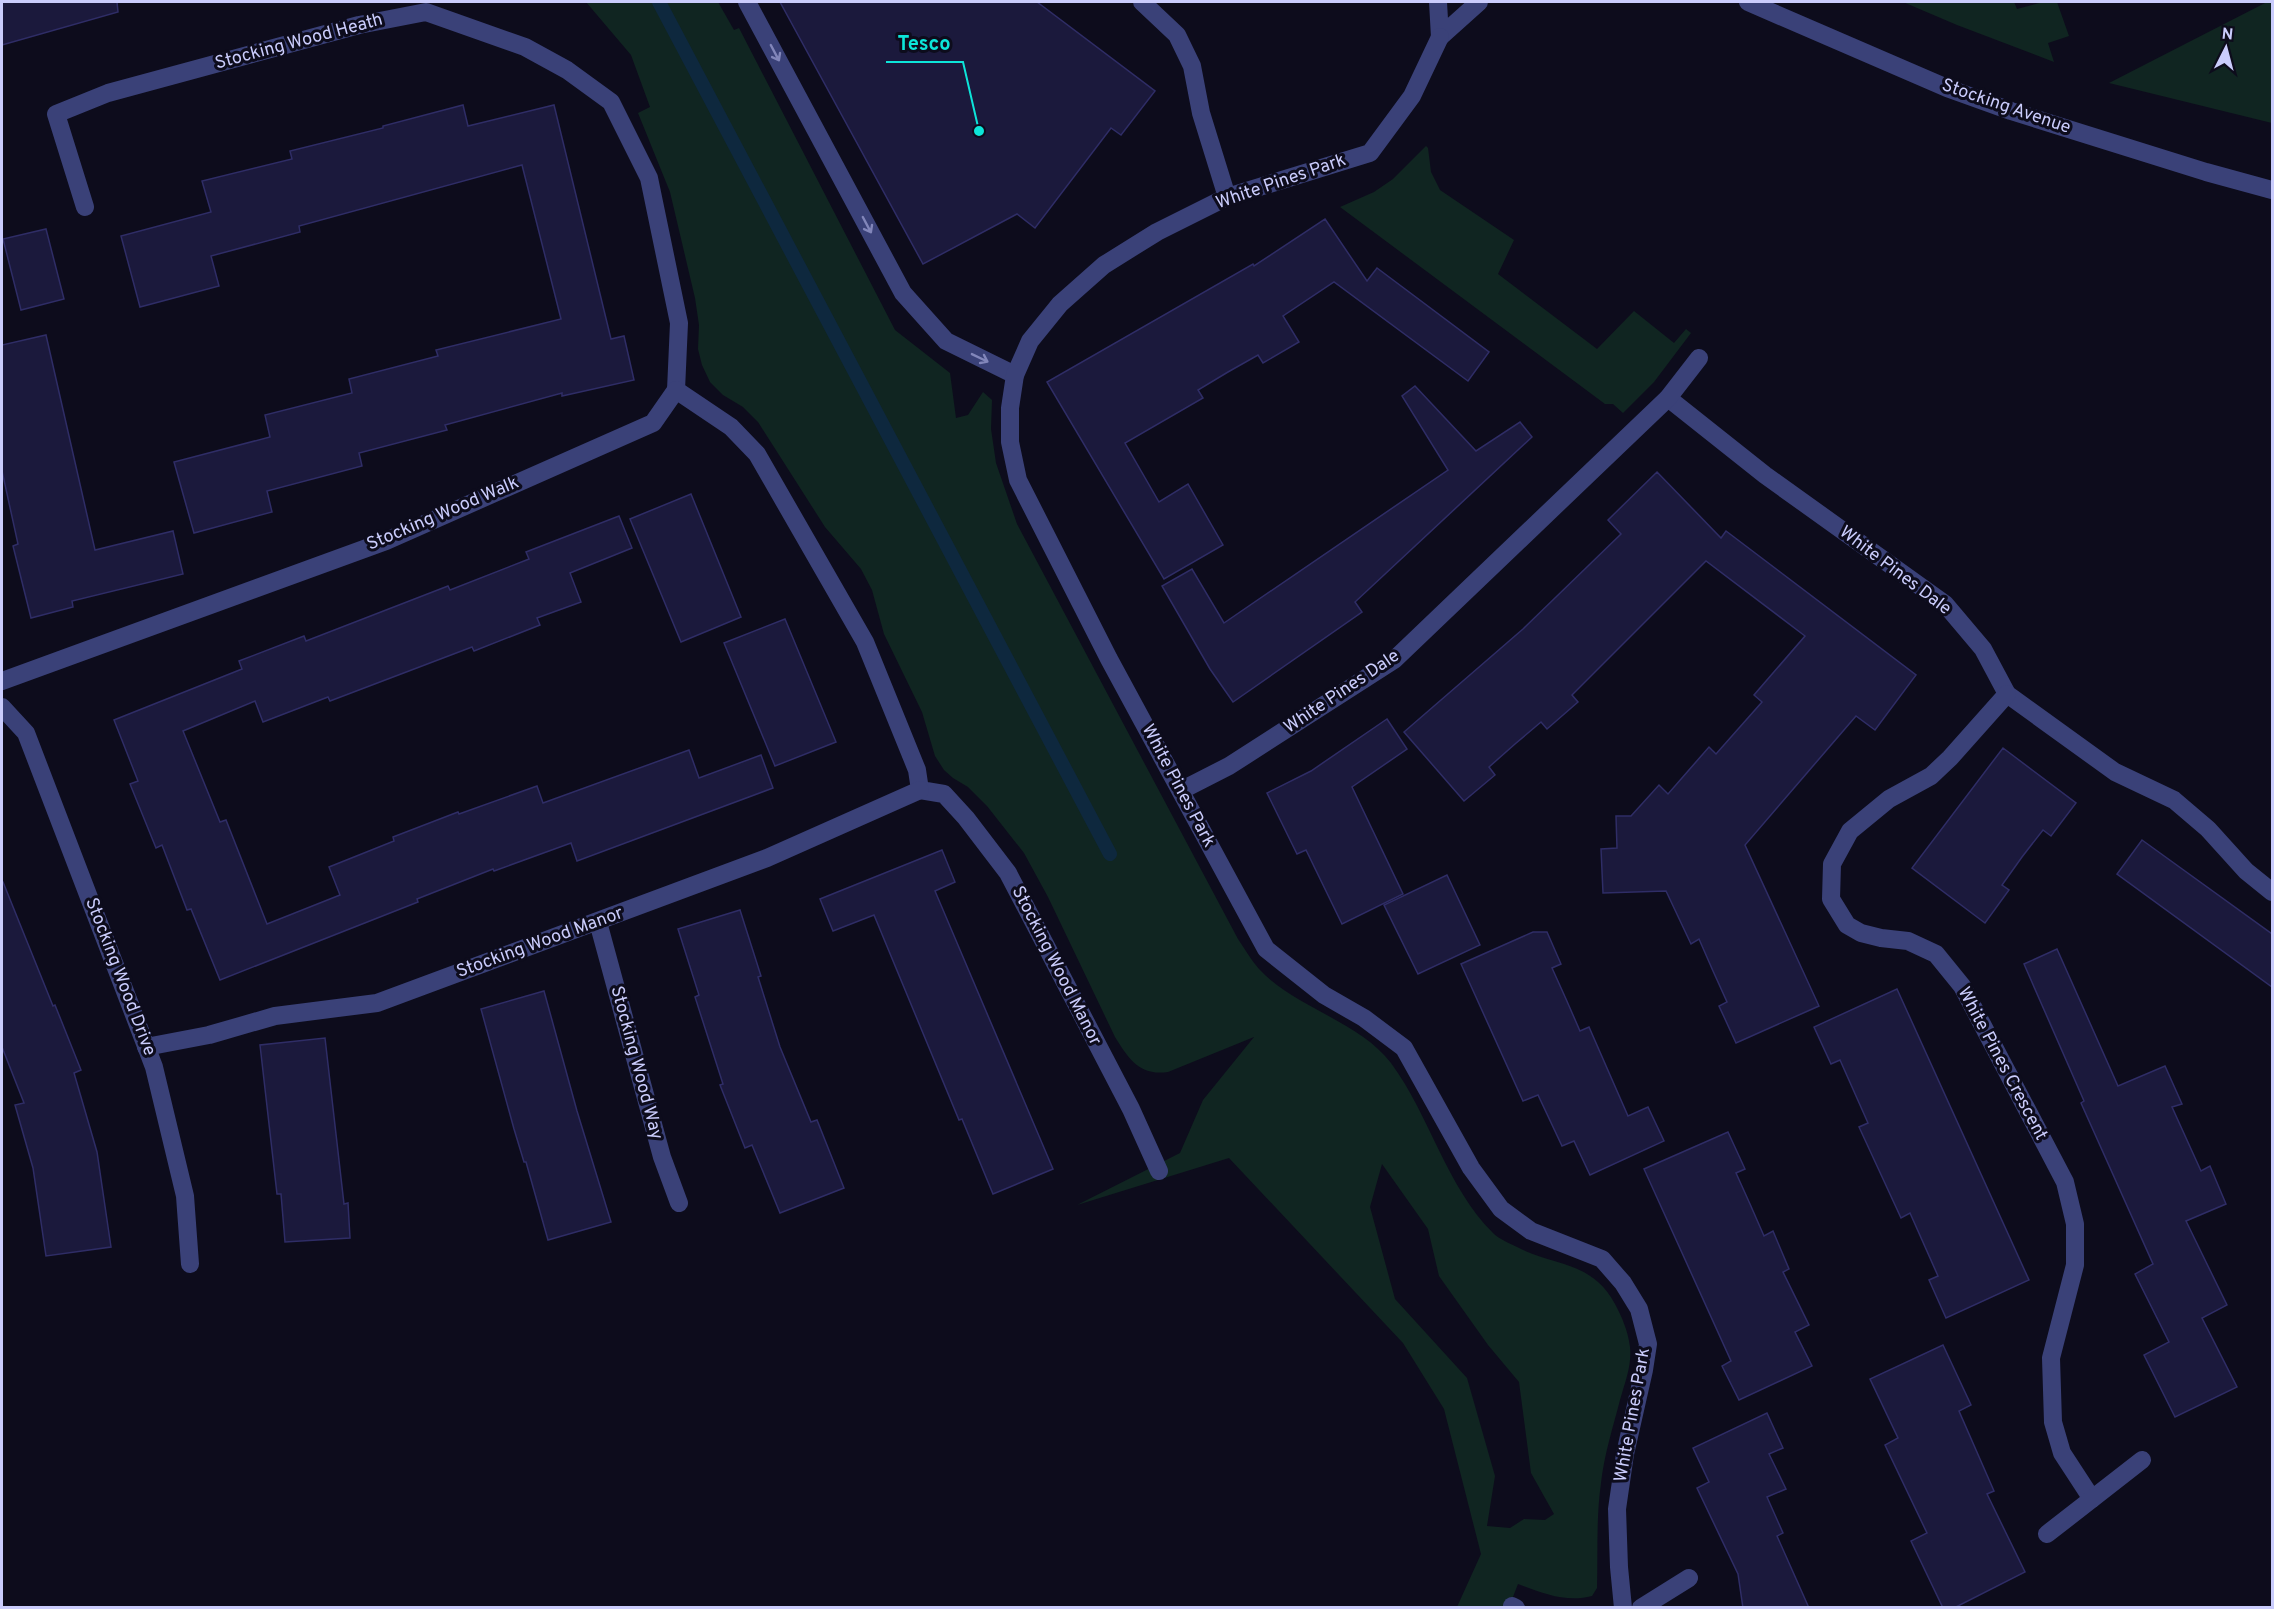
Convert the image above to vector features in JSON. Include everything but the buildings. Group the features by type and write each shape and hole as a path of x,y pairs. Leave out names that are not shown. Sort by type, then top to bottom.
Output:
{"street":[{"path":"747,2 903,293 946,341 1015,375"},
{"path":"1142,2 1177,35 1192,66 1201,113 1227,197"},
{"path":"1438,2 1440,37"},
{"path":"1440,37 1479,2"},
{"name":"Stocking Avenue","path":"1748,2 1947,88 2011,111 2206,172 2272,190"},
{"name":"Stocking Wood Heath","path":"85,207 56,114 120,90 359,25 426,12 525,47 567,70 611,102 649,178 679,323 676,390"},
{"name":"White Pines Park","path":"1440,37 1412,96 1370,153 1227,197 1157,232 1104,265 1060,304 1030,341 1015,375 1010,408 1010,442 1018,480 1109,659 1182,790 1266,949 1324,995 1364,1018 1404,1048 1471,1168 1501,1209 1531,1231 1602,1259 1623,1283 1639,1309 1648,1344 1625,1454 1617,1509 1618,1567 1623,1608"},
{"name":"White Pines Dale","path":"1182,790 1229,766 1394,660 1668,398 1699,357"},
{"path":"676,390 731,427 757,454 865,642 917,770 920,789"},
{"name":"Stocking Wood Walk","path":"2,681 386,541 653,423 676,390"},
{"name":"White Pines Dale","path":"1668,398 1765,475 1945,604 1983,649 2007,693 2115,772 2174,800 2208,828 2246,871 2272,891"},
{"name":"White Pines Crescent","path":"2007,693 1950,758 1931,776 1889,799 1850,831 1832,864 1831,899 1847,925 1861,933 1908,941 1936,954 1962,986 2065,1182 2075,1224 2075,1265 2050,1358 2053,1422 2062,1453 2092,1499"},
{"name":"Stocking Wood Drive","path":"2,707 26,733 154,1067 185,1196 190,1264"},
{"name":"Stocking Wood Manor","path":"146,1047 208,1035 275,1016 376,1003 767,858 920,789 944,794 966,818 1008,873 1131,1109 1159,1171"},
{"name":"Stocking Wood Way","path":"598,922 662,1157 679,1203"},
{"path":"2047,1534 2142,1460"},
{"path":"1641,1608 1689,1578"}],"green space":[{"path":"586,2 718,2 734,30 739,28 895,330 950,373 956,418 968,415 983,392 992,400 991,429 996,463 1017,524 1238,939 1251,958 1274,983 1362,1036 1391,1063 1417,1105 1450,1173 1477,1214 1493,1233 1504,1241 1531,1253 1583,1272 1595,1279 1615,1304 1628,1335 1630,1360 1602,1473 1598,1509 1597,1588 1592,1596 1563,1598 1518,1584 1509,1607 1457,1607 1481,1554 1444,1409 1403,1343 1229,1158 1077,1205 1180,1153 1203,1100 1254,1037 1168,1072 1149,1071 1130,1059 1115,1037 1048,897 1024,853 987,806 968,787 944,770 935,756 922,712 884,634 872,590 861,569 825,527 758,422 743,407 723,395 710,382 702,365 698,349 699,325 695,298 670,192 638,113 650,107 631,55","holes":["1382,1164 1428,1229 1439,1276 1488,1345 1519,1382 1531,1473 1554,1514 1545,1520 1524,1519 1510,1528 1487,1526 1495,1476 1467,1378 1395,1299 1370,1207"]},
{"path":"1903,2 2014,2 2017,9 2043,2 2057,2 2069,36 2048,43 2054,62"},
{"path":"2267,2 2272,2 2272,123 2109,83"},
{"path":"1426,146 1431,172 1440,190 1514,240 1498,274 1597,349 1634,311 1674,343 1686,329 1691,333 1654,382 1623,413 1613,404 1605,404 1340,207 1374,192 1393,179"}],"waterway":[{"path":"659,2 1110,854"}],"place":[{"name":"Tesco","path":"979,131"}]}
